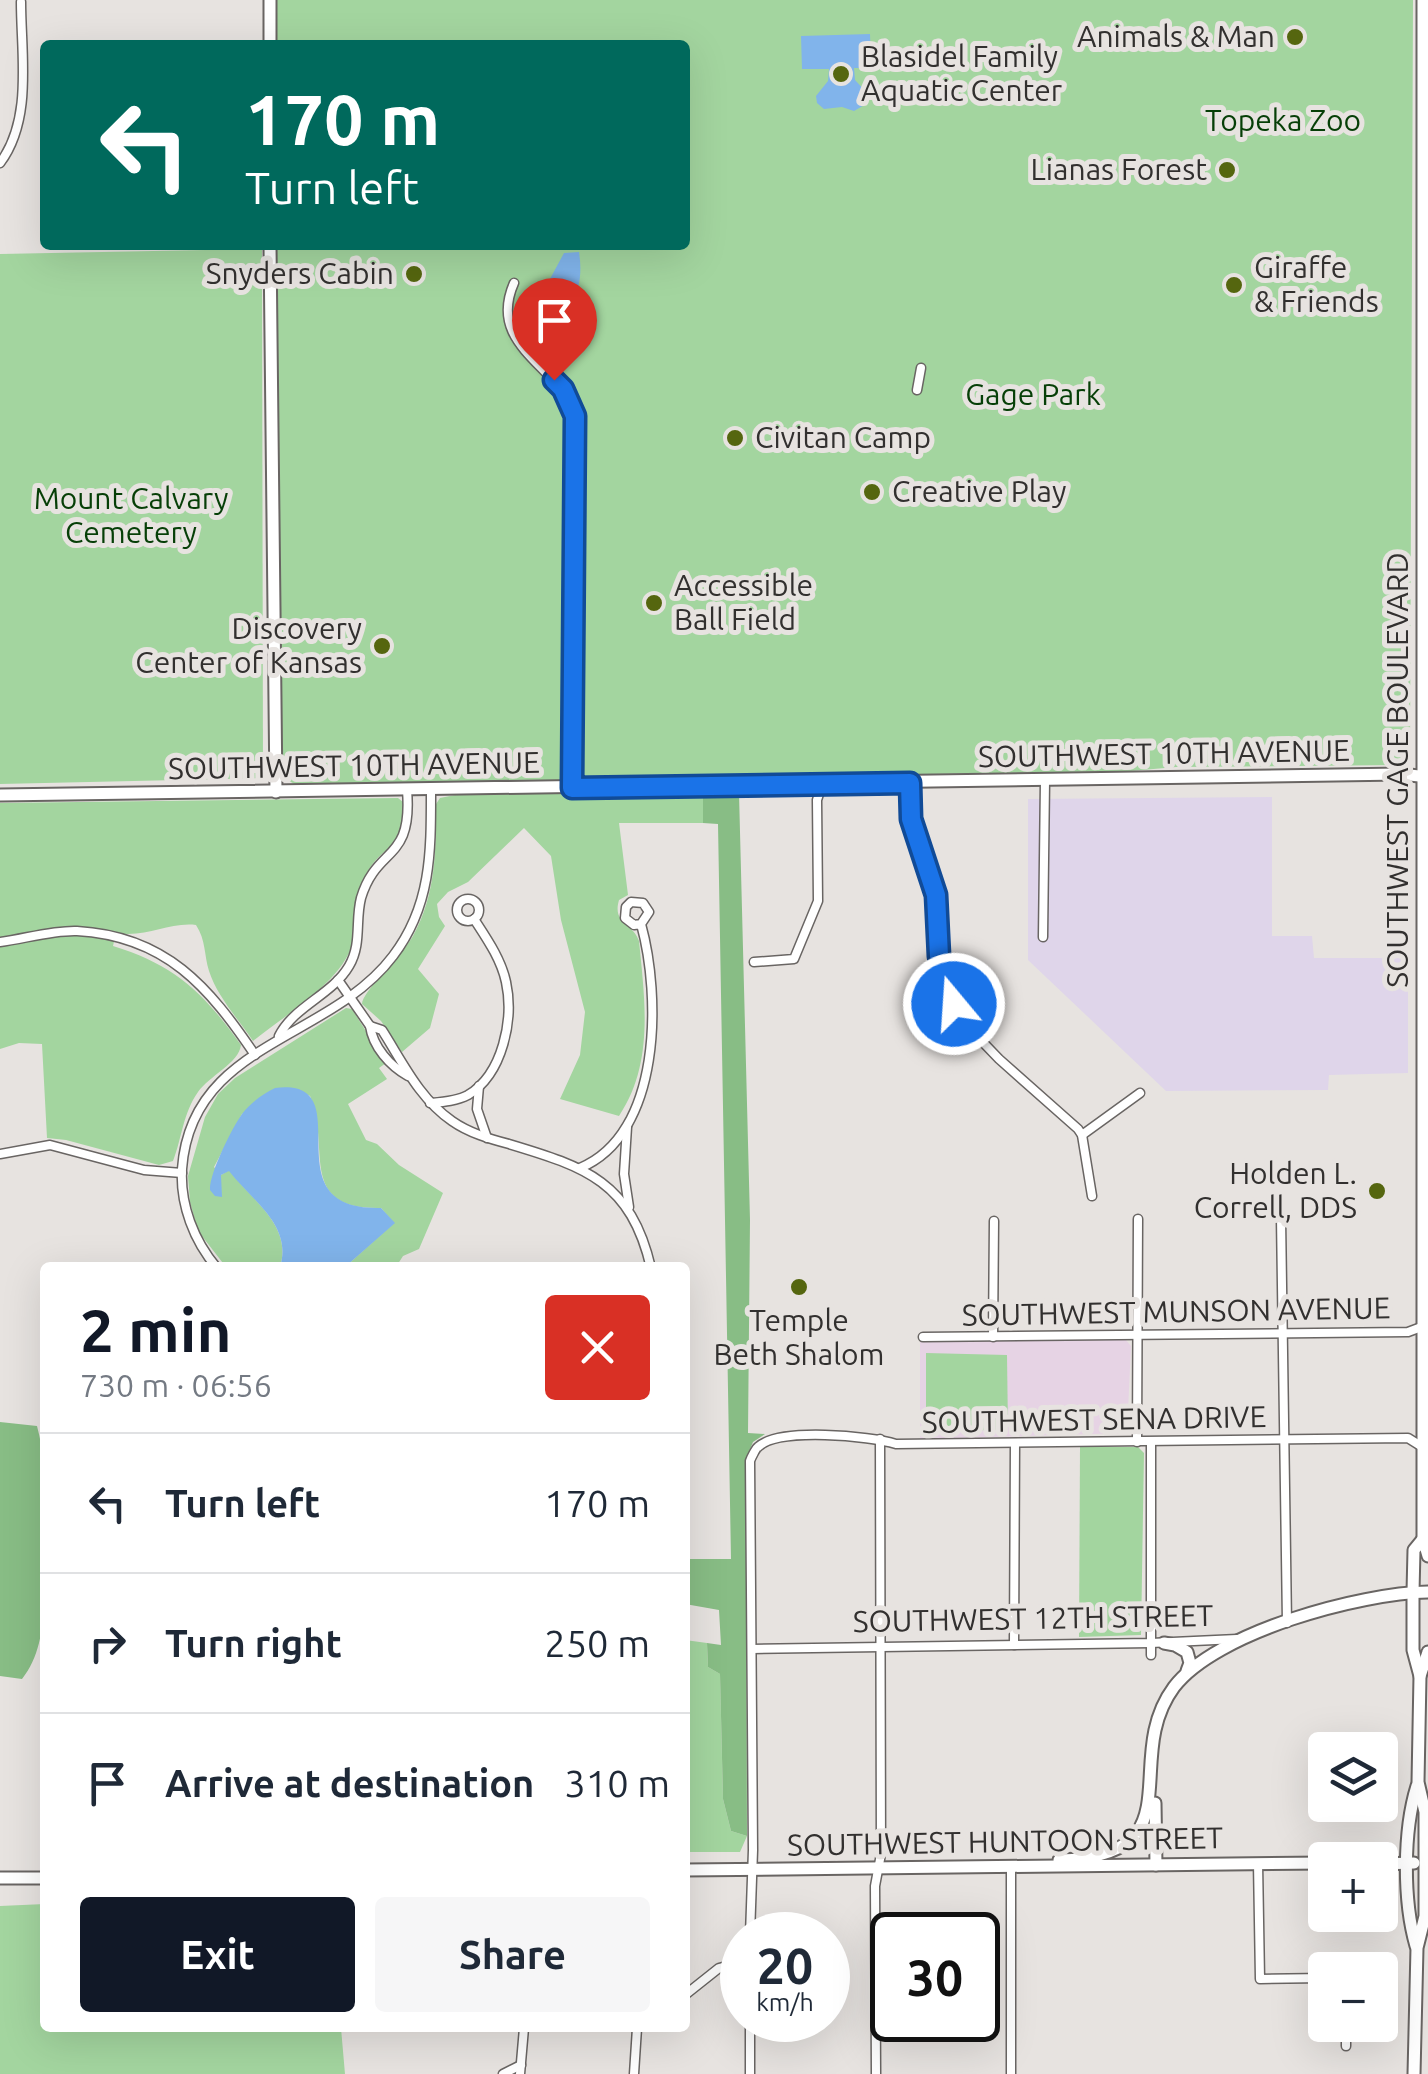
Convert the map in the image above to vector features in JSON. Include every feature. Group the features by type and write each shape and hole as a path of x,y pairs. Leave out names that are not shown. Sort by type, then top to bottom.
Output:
{"main road":[{"path":"270,0 270,40"},
{"name":"SOUTHWEST GAGE BOULEVARD","path":"1423,0 1426,1326 1422,1539 1428,1556"},
{"path":"270,250 276,792"},
{"name":"SOUTHWEST 10TH AVENUE","path":"0,795 1425,776"},
{"name":"SOUTHWEST GAGE BOULEVARD","path":"1414,2074 1422,1996 1408,1917 1410,1810 1423,1747 1420,1676 1413,1650 1414,1550 1422,1539"},
{"name":"SOUTHWEST 12TH STREET","path":"1248,1637 1385,1594 1428,1592"},
{"path":"1037,1868 1047,1862 1104,1856 1141,1828 1149,1808 1152,1754 1161,1712 1174,1686 1214,1652 1248,1637"},
{"path":"1157,1643 1178,1646 1187,1652 1190,1663 1186,1675"},
{"name":"SOUTHWEST GAGE BOULEVARD","path":"1420,1676 1428,1652"},
{"path":"1152,1754 1156,1865"},
{"name":"SOUTHWEST GAGE BOULEVARD","path":"1416,1948 1425,1916 1426,1863 1425,1812 1418,1782"},
{"name":"SOUTHWEST HUNTOON STREET","path":"690,1870 1308,1863"},
{"path":"1398,1863 1426,1863"},
{"path":"0,1878 40,1878"}],"street":[{"path":"0,164 14,143 20,122 21,2"},
{"path":"514,283 508,307 513,332 526,354 563,389 575,416 572,788"},
{"path":"917,390 921,368"},
{"path":"1044,937 1046,781"},
{"path":"910,783 911,819 936,895 939,956 954,1004 999,1060 1082,1135 1092,1196"},
{"path":"754,962 794,959 818,900 817,800 822,785"},
{"path":"212,1262 189,1218 182,1173 187,1142 200,1109 222,1080 279,1036 300,1030 350,997 394,956 420,910 431,863 431,789"},
{"path":"279,1036 286,1022 338,980 354,954 360,905 368,882 404,838 407,790"},
{"path":"430,1103 457,1099 479,1086 500,1053 506,1035 509,1000 503,970 474,920"},
{"path":"580,1168 601,1156 628,1122 645,1082 651,1053 648,950 641,924"},
{"path":"0,942 75,931 148,949 198,980 255,1055"},
{"path":"338,980 370,1026 382,1053 395,1069 409,1076 430,1103 452,1122 487,1138 580,1168 612,1191 629,1209 642,1233 649,1262"},
{"path":"479,1086 477,1109 487,1138"},
{"path":"1082,1135 1140,1093"},
{"path":"628,1122 624,1174 629,1209"},
{"path":"0,1154 50,1145 144,1170 182,1173"},
{"path":"1281,1218 1286,1623"},
{"path":"1136,1442 1138,1220"},
{"path":"993,1337 994,1222"},
{"name":"SOUTHWEST MUNSON AVENUE","path":"922,1338 1408,1332 1426,1326"},
{"name":"SOUTHWEST SENA DRIVE","path":"752,1649 750,1460 759,1445 786,1435 880,1439 896,1444 1408,1438 1425,1449"},
{"path":"876,2074 880,1439"},
{"path":"1150,1656 1157,1643 1151,1442"},
{"path":"1014,1646 1015,1443"},
{"name":"SOUTHWEST 12TH STREET","path":"752,1649 1157,1643 1248,1637"},
{"path":"751,1912 752,1649"},
{"path":"1258,1863 1260,1978 1308,1978"},
{"path":"1011,2074 1012,1868"},
{"path":"690,1990 720,1968"},
{"path":"502,2074 521,2070 524,2032"},
{"path":"634,2074 637,2032"},
{"path":"750,2042 750,2074"}],"shaded area":[{"path":"1272,797 1272,936 1312,936 1314,958 1408,958 1408,1073 1329,1075 1328,1090 1166,1091 1028,960 1028,799"},
{"path":"1125,1339 1131,1346 1127,1433 920,1439 920,1341"}],"green space":[{"name":"Gage Park","path":"275,0 1413,0 1410,757 1399,765 733,777 698,781 299,786 291,782 280,763 276,250 690,250 690,40 275,40"},
{"name":"Mount Calvary Cemetery","path":"262,250 263,778 0,784 0,254"},
{"path":"719,793 703,798 703,823 619,823 628,895 619,900 618,914 639,941 645,1009 638,1075 619,1116 560,1099 580,1055 585,1012 561,920 551,856 524,828 468,882 448,892 437,904 445,926 418,969 439,994 430,1028 402,1052 381,1021 362,1004 408,944 421,920 433,872 436,804 440,798 460,794"},
{"path":"739,793 750,1220 748,1433 765,1434 753,1442 746,1459 747,1836 731,1831 723,1799 720,1674 708,1667 707,1643 721,1645 719,1610 690,1605 690,1559 731,1559 718,824 703,823 703,798"},
{"path":"398,798 403,802 401,831 362,884 347,958 325,985 253,1041 213,980 196,925 116,933 113,946 154,962 186,983 214,1010 241,1045 235,1058 193,1100 173,1161 159,1165 47,1138 42,1044 19,1043 0,1049 0,803"},
{"path":"346,1008 352,1009 386,1063 379,1068 387,1079 348,1104 366,1140 443,1193 419,1249 399,1262 351,1262 394,1223 381,1208 354,1206 337,1198 327,1187 310,1096 292,1088 242,1114 214,1167 221,1175 229,1170 268,1214 281,1238 281,1262 222,1262 198,1231 188,1176 205,1117 218,1094 235,1078"},
{"path":"926,1353 1007,1355 1008,1430 926,1431"},
{"path":"0,1422 37,1426 40,1441 40,1640 22,1679 0,1676"},
{"path":"1080,1447 1138,1447 1144,1453 1141,1635 1079,1637"},
{"path":"690,1641 707,1643 708,1667 720,1674 723,1799 731,1831 747,1836 740,1852 690,1852"},
{"path":"40,1904 40,2032 341,2032 345,2074 0,2074 0,1906"}],"water":[{"name":"Blasidel Family Aquatic Center","path":"870,34 871,68 854,68 855,80 868,94 866,104 854,111 842,107 824,109 816,96 828,81 829,69 802,69 801,36"},
{"path":"579,252 580,275 575,296 562,311 541,320 537,303 564,253"},
{"path":"275,1088 301,1090 314,1103 320,1168 328,1189 347,1203 381,1208 395,1223 351,1262 281,1262 281,1238 275,1226 229,1171 221,1175 222,1197 210,1190 227,1140 245,1110"}],"place":[{"name":"Animals & Man","path":"1295,37"},
{"name":"Blasidel Family Aquatic Center","path":"841,74"},
{"name":"Lianas Forest","path":"1227,170"},
{"name":"Snyders Cabin","path":"414,274"},
{"name":"Giraffe & Friends","path":"1234,285"},
{"name":"Civitan Camp","path":"735,438"},
{"name":"Creative Play","path":"872,492"},
{"name":"Accessible Ball Field","path":"654,603"},
{"name":"Discovery Center of Kansas","path":"382,646"},
{"name":"Holden L. Correll, DDS","path":"1377,1191"},
{"name":"Temple Beth Shalom","path":"799,1287"}],"route":[{"path":"554,380 563,389 575,416 572,788 910,783 911,819 936,895 939,956 954,1004"}],"park label":[{"name":"Topeka Zoo","path":"1283,121"}]}
